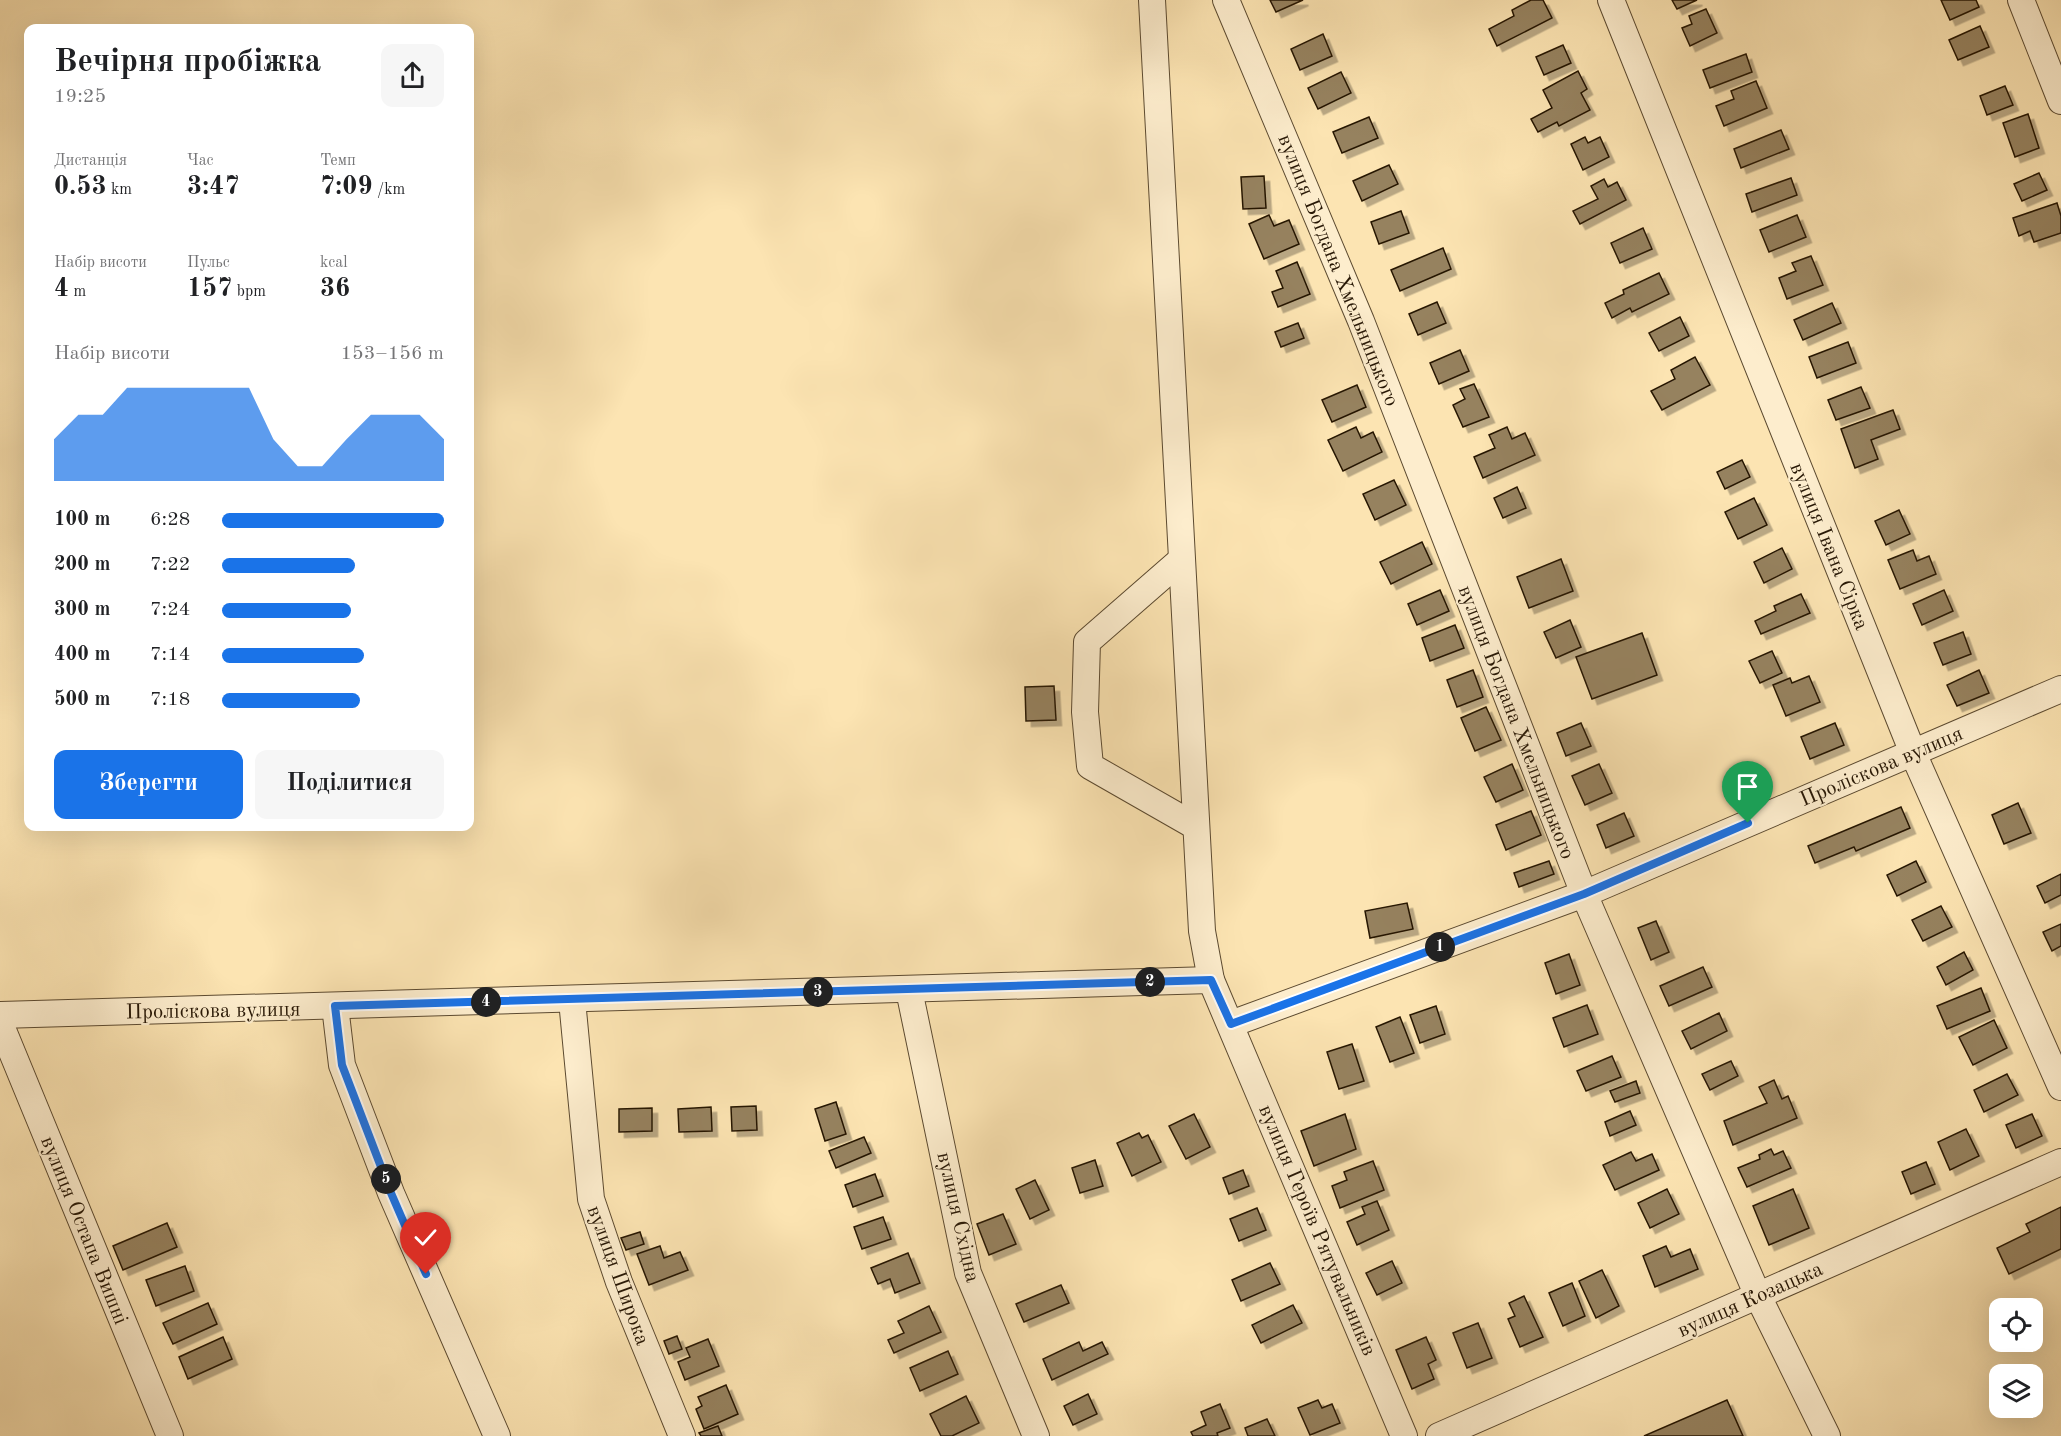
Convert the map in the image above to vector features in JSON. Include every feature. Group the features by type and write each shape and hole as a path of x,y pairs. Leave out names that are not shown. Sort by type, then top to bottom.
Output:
{"street":[{"path":"1152,0 1202,932 1211,980 1231,1024"},
{"name":"вулиця Богдана Хмельницького","path":"1227,0 1362,321 1584,894 1758,1296 1827,1436"},
{"name":"вулиця Івана Сірка","path":"1611,0 1913,753 2061,1087"},
{"path":"2021,0 2061,101"},
{"path":"1181,560 1087,642 1085,712 1090,766 1195,826"},
{"name":"Проліскова вулиця","path":"1231,1024 1584,894 2061,689"},
{"name":"Проліскова вулиця","path":"0,1015 1211,980"},
{"name":"вулиця Східна","path":"909,990 968,1273 1036,1436"},
{"name":"вулиця Широка","path":"572,1000 591,1199 619,1282 682,1436"},
{"path":"335,1006 342,1065 391,1193 497,1436"},
{"name":"вулиця Остапа Вишні","path":"0,1023 170,1436"},
{"name":"вулиця Героїв Рятувальників","path":"1231,1024 1404,1436"},
{"name":"вулиця Козацька","path":"1438,1436 2061,1162"}],"building":[{"path":"1270,0 1303,0 1276,12"},
{"path":"1531,0 1543,0 1552,18 1497,46 1489,29 1514,16 1512,10"},
{"path":"1672,0 1697,0 1677,9"},
{"path":"1941,0 1976,0 1979,7 1950,20"},
{"path":"1706,9 1717,33 1690,46 1682,28 1692,24 1689,16"},
{"path":"1980,26 1989,47 1958,60 1949,40"},
{"path":"1323,34 1332,56 1300,70 1291,49"},
{"path":"1563,45 1571,63 1544,75 1536,57"},
{"path":"1746,54 1752,72 1710,88 1703,70"},
{"path":"1578,71 1587,89 1581,93 1590,110 1559,126 1557,122 1538,132 1531,119 1552,108 1543,90"},
{"path":"1341,72 1351,93 1318,109 1308,88"},
{"path":"1756,81 1767,108 1724,126 1716,106 1734,99 1731,91"},
{"path":"2005,86 2013,105 1987,115 1980,96"},
{"path":"2028,114 2039,148 2015,157 2003,123"},
{"path":"1369,117 1378,138 1342,153 1333,132"},
{"path":"1781,130 1789,149 1741,168 1734,149"},
{"path":"1585,137 1588,143 1600,137 1609,157 1583,170 1571,144"},
{"path":"1389,165 1398,184 1362,201 1353,181"},
{"path":"2039,173 2047,190 2022,201 2014,184"},
{"path":"1264,176 1266,208 1243,209 1241,177"},
{"path":"1791,178 1797,195 1752,212 1746,194"},
{"path":"1604,179 1608,187 1617,182 1626,200 1580,224 1573,211 1598,199 1591,186"},
{"path":"2057,203 2061,216 2061,233 2034,242 2030,231 2019,236 2013,218"},
{"path":"1401,211 1409,233 1379,244 1371,222"},
{"path":"1269,215 1274,226 1289,220 1299,244 1264,259 1249,224"},
{"path":"1797,215 1806,237 1769,252 1760,230"},
{"path":"1643,228 1652,249 1620,263 1611,243"},
{"path":"1443,248 1451,269 1400,291 1391,270"},
{"path":"1811,256 1823,285 1787,299 1779,278 1796,271 1792,263"},
{"path":"1297,262 1310,294 1278,307 1272,292 1283,288 1276,271"},
{"path":"1659,273 1669,294 1632,312 1630,308 1612,318 1605,303 1624,294 1623,290"},
{"path":"1437,302 1446,323 1418,335 1409,314"},
{"path":"1832,303 1841,323 1803,340 1794,320"},
{"path":"1680,317 1689,336 1659,351 1649,333"},
{"path":"1298,323 1304,338 1281,347 1275,332"},
{"path":"1848,342 1856,363 1817,378 1809,357"},
{"path":"1460,350 1469,371 1439,384 1430,363"},
{"path":"1695,357 1710,385 1662,410 1651,391 1675,379 1671,370"},
{"path":"1474,384 1489,417 1463,427 1453,405 1465,399 1460,389"},
{"path":"1357,385 1366,407 1332,422 1322,400"},
{"path":"1861,387 1870,408 1836,420 1828,400"},
{"path":"1893,410 1900,429 1871,440 1878,459 1855,468 1841,429"},
{"path":"1356,427 1361,438 1373,432 1382,452 1343,471 1328,440"},
{"path":"1507,427 1512,439 1525,433 1535,455 1483,478 1474,457 1495,448 1489,435"},
{"path":"1742,460 1750,477 1725,489 1717,472"},
{"path":"1394,480 1406,505 1375,520 1363,494"},
{"path":"1517,487 1526,508 1503,518 1494,498"},
{"path":"1754,498 1767,525 1738,539 1725,512"},
{"path":"1899,510 1910,534 1886,545 1875,521"},
{"path":"1422,542 1432,564 1391,584 1380,562"},
{"path":"1782,548 1792,569 1764,583 1754,562"},
{"path":"1913,550 1917,561 1929,556 1936,574 1900,589 1888,560"},
{"path":"1561,559 1573,591 1529,608 1517,577"},
{"path":"1440,590 1449,611 1417,625 1408,604"},
{"path":"1944,590 1953,611 1922,625 1913,604"},
{"path":"1801,594 1810,613 1761,634 1755,621 1776,611 1774,606"},
{"path":"1570,620 1581,647 1556,658 1544,632"},
{"path":"1455,625 1464,648 1430,661 1422,638"},
{"path":"1963,632 1971,654 1943,665 1934,643"},
{"path":"1642,633 1657,675 1592,699 1576,657"},
{"path":"1772,651 1782,673 1760,683 1749,661"},
{"path":"1473,670 1483,697 1457,707 1447,680"},
{"path":"1979,670 1989,693 1957,706 1947,685"},
{"path":"1809,676 1820,702 1786,716 1773,685 1790,678 1792,683"},
{"path":"1054,686 1056,720 1026,721 1025,687"},
{"path":"1486,707 1501,740 1475,751 1461,718"},
{"path":"1581,723 1591,746 1566,756 1557,733"},
{"path":"1835,723 1844,745 1810,759 1801,737"},
{"path":"1512,764 1523,790 1496,802 1484,777"},
{"path":"1599,764 1612,793 1585,805 1572,776"},
{"path":"2018,803 2031,833 2004,844 1992,815"},
{"path":"1901,807 1910,828 1856,851 1854,847 1815,863 1808,846"},
{"path":"1531,811 1541,835 1506,850 1496,825"},
{"path":"1624,813 1634,836 1606,848 1597,825"},
{"path":"1549,861 1554,874 1519,887 1514,873"},
{"path":"1916,861 1926,882 1897,896 1887,875"},
{"path":"2061,874 2061,895 2045,903 2037,886"},
{"path":"1407,903 1413,929 1370,938 1365,911"},
{"path":"1941,906 1952,927 1923,941 1912,920"},
{"path":"1656,921 1669,952 1651,960 1638,928"},
{"path":"2061,924 2061,946 2052,951 2043,932"},
{"path":"1964,952 1973,970 1946,985 1937,967"},
{"path":"1569,954 1580,985 1556,994 1545,963"},
{"path":"1703,967 1712,987 1669,1006 1660,986"},
{"path":"1981,988 1990,1011 1947,1029 1937,1006"},
{"path":"1587,1005 1598,1034 1564,1047 1553,1018"},
{"path":"1436,1006 1445,1034 1420,1043 1410,1015"},
{"path":"1719,1013 1727,1031 1691,1049 1682,1031"},
{"path":"1400,1017 1414,1053 1390,1062 1376,1027"},
{"path":"1994,1020 2007,1048 1973,1065 1959,1037"},
{"path":"1352,1044 1364,1081 1339,1089 1327,1052"},
{"path":"1612,1056 1621,1077 1586,1091 1577,1071"},
{"path":"1731,1061 1738,1076 1710,1090 1702,1074"},
{"path":"2007,1074 2018,1095 1984,1112 1974,1090"},
{"path":"1774,1080 1782,1099 1788,1096 1797,1118 1733,1145 1724,1121 1767,1103 1759,1087"},
{"path":"1636,1081 1640,1093 1615,1102 1610,1091"},
{"path":"836,1102 846,1134 825,1141 815,1109"},
{"path":"756,1106 757,1130 732,1131 731,1107"},
{"path":"711,1107 712,1131 679,1132 678,1109"},
{"path":"652,1108 652,1131 619,1132 619,1109"},
{"path":"1630,1111 1636,1125 1610,1136 1605,1122"},
{"path":"1194,1114 1210,1147 1186,1159 1169,1126"},
{"path":"1345,1114 1356,1149 1314,1166 1301,1131"},
{"path":"2032,1114 2042,1136 2016,1148 2006,1125"},
{"path":"1966,1129 1979,1156 1950,1170 1938,1142"},
{"path":"1139,1133 1142,1138 1148,1135 1161,1162 1132,1176 1117,1143"},
{"path":"864,1137 871,1153 836,1168 829,1151"},
{"path":"1771,1149 1774,1155 1783,1151 1791,1168 1747,1187 1738,1168 1760,1159 1759,1155"},
{"path":"1631,1152 1636,1161 1652,1154 1659,1170 1615,1190 1603,1165"},
{"path":"1095,1160 1103,1186 1080,1193 1072,1168"},
{"path":"1373,1161 1384,1190 1340,1208 1332,1186 1347,1180 1344,1172"},
{"path":"1926,1162 1935,1184 1911,1194 1902,1172"},
{"path":"1243,1170 1249,1186 1229,1194 1223,1178"},
{"path":"875,1174 883,1196 853,1207 845,1185"},
{"path":"1035,1180 1049,1210 1030,1219 1016,1189"},
{"path":"1667,1189 1679,1214 1650,1228 1638,1203"},
{"path":"1793,1189 1809,1228 1769,1245 1753,1206"},
{"path":"1377,1201 1389,1230 1357,1245 1347,1222 1365,1214 1362,1207"},
{"path":"2061,1207 2061,1249 2009,1274 1997,1248 2030,1232 2026,1224"},
{"path":"1257,1208 1266,1230 1239,1241 1230,1219"},
{"path":"1003,1214 1016,1244 989,1255 977,1224"},
{"path":"883,1217 891,1239 862,1249 854,1227"},
{"path":"167,1223 177,1247 123,1270 113,1246"},
{"path":"640,1232 644,1244 626,1250 621,1238"},
{"path":"660,1246 664,1258 680,1252 688,1270 649,1285 637,1254"},
{"path":"1666,1246 1671,1257 1690,1249 1698,1269 1655,1287 1643,1256"},
{"path":"908,1253 920,1283 895,1293 890,1279 878,1284 871,1268"},
{"path":"1392,1261 1402,1283 1377,1295 1366,1273"},
{"path":"1270,1263 1280,1284 1241,1301 1232,1280"},
{"path":"185,1266 194,1291 156,1306 146,1280"},
{"path":"1602,1270 1619,1306 1596,1318 1579,1281"},
{"path":"1572,1283 1585,1316 1563,1326 1549,1293"},
{"path":"1061,1285 1069,1303 1024,1322 1016,1304"},
{"path":"1524,1296 1543,1337 1520,1347 1508,1319 1515,1316 1509,1303"},
{"path":"208,1303 217,1324 173,1344 163,1323"},
{"path":"1293,1305 1302,1323 1261,1343 1252,1325"},
{"path":"929,1306 941,1332 894,1353 888,1340 904,1333 898,1321"},
{"path":"1478,1323 1492,1358 1467,1368 1453,1333"},
{"path":"677,1336 682,1349 669,1354 664,1341"},
{"path":"223,1337 232,1359 188,1379 179,1357"},
{"path":"1426,1337 1436,1360 1428,1364 1434,1379 1412,1389 1396,1350"},
{"path":"708,1339 719,1366 685,1380 678,1362 690,1357 686,1348"},
{"path":"1079,1342 1083,1351 1102,1342 1108,1354 1052,1380 1043,1359"},
{"path":"948,1351 958,1374 920,1391 910,1368"},
{"path":"726,1385 738,1414 704,1429 696,1409 702,1406 698,1397"},
{"path":"1088,1394 1097,1414 1073,1425 1064,1406"},
{"path":"966,1396 979,1423 952,1436 941,1436 930,1414"},
{"path":"1318,1400 1322,1408 1332,1404 1340,1423 1310,1435 1298,1408"},
{"path":"1727,1400 1743,1436 1644,1436"},
{"path":"1220,1404 1230,1428 1217,1433 1218,1436 1193,1436 1191,1432 1206,1425 1201,1412"},
{"path":"1267,1419 1275,1436 1248,1436 1245,1428"},
{"path":"718,1426 722,1436 701,1436 699,1433"}],"route":[{"path":"426,1274 391,1193 342,1065 335,1006 1211,980 1231,1024 1584,894 1748,823"}]}
